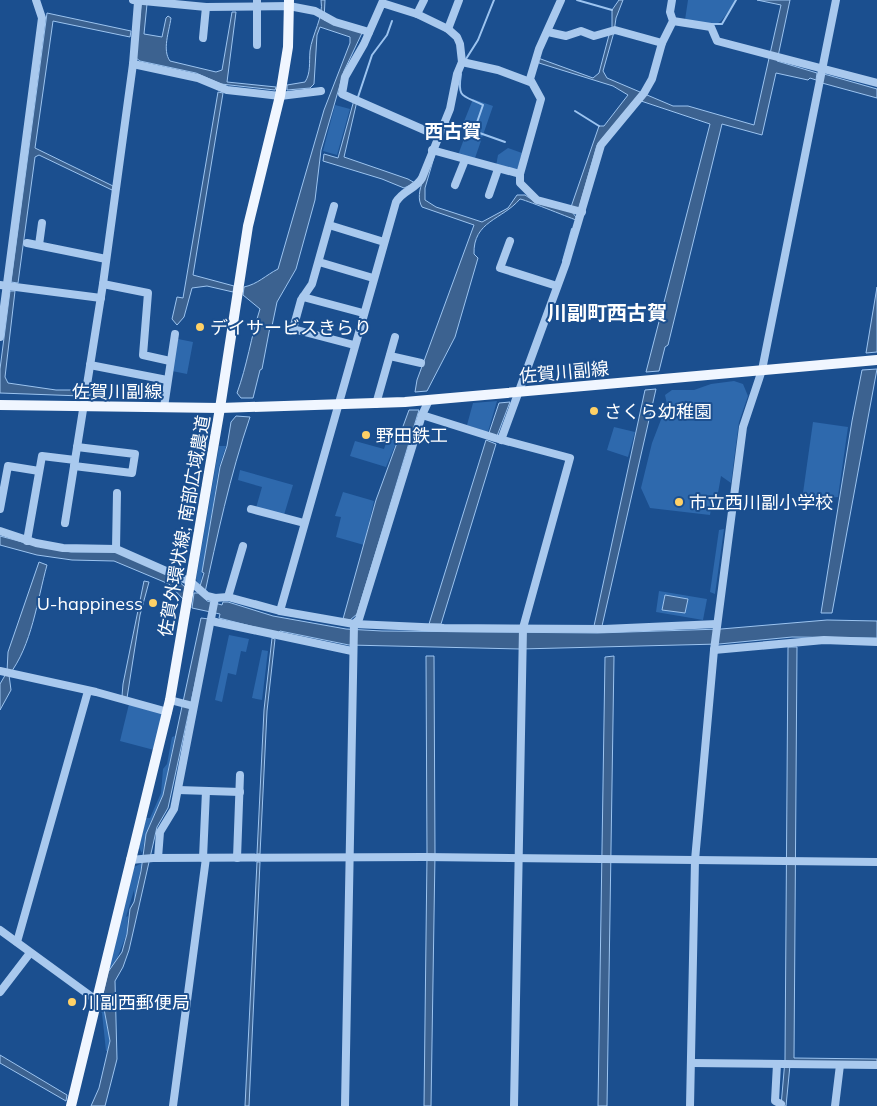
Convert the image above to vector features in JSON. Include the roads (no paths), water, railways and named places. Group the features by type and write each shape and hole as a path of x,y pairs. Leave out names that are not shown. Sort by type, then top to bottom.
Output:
{"main road":[{"name":"佐賀外環状線; 南部広域農道","path":"71,1106 82,1053 135,859 168,712 175,701 248,226 280,96 288,47 289,3"},
{"name":"佐賀川副線","path":"0,405 220,408 376,404 877,360"}],"street":[{"path":"0,337 4,286 42,18 36,0"},
{"path":"417,14 424,0"},
{"path":"448,29 459,0"},
{"path":"530,82 534,63 561,0"},
{"path":"501,440 557,286 582,212 601,145 644,93 652,79 662,43 673,21 670,12 672,0"},
{"path":"690,1106 695,860 716,624 743,427 762,370 836,0"},
{"path":"65,523 101,298 133,64 135,1 167,1 206,7 289,3 349,27 370,32"},
{"path":"280,611 396,202 406,191 418,186 450,109 457,74 462,62 460,44 457,37 448,29 417,14 382,3 370,32 346,76 342,94 438,136"},
{"path":"257,4 257,45"},
{"path":"203,38 206,7"},
{"path":"673,21 712,27 717,41 877,83"},
{"path":"548,32 563,37 581,31 594,36 613,30 662,43"},
{"path":"462,62 498,70 530,82 539,95 540,104 520,174 520,183 523,188 538,200 582,212"},
{"path":"133,64 198,78 223,89 280,96 321,91"},
{"path":"432,150 520,174"},
{"path":"455,186 465,160"},
{"path":"489,195 498,169"},
{"path":"334,206 312,284 303,297 293,328 354,345"},
{"path":"40,245 42,223"},
{"path":"329,225 384,242"},
{"path":"510,242 500,268 557,286"},
{"path":"27,243 106,259"},
{"path":"319,262 373,278"},
{"path":"103,284 148,293 143,355 170,360"},
{"path":"4,286 101,298"},
{"path":"303,297 363,313"},
{"path":"164,407 175,334"},
{"path":"376,404 395,337"},
{"path":"390,356 421,363"},
{"path":"90,365 167,380"},
{"path":"345,1106 348,858 354,624 359,619 422,415 429,400"},
{"path":"422,415 501,440 570,458 523,628 514,1106"},
{"path":"27,541 42,456 132,473 135,454 78,447"},
{"path":"0,509 8,466 39,471"},
{"path":"116,549 117,493"},
{"path":"251,509 304,523"},
{"path":"0,531 27,541 75,549 116,549 194,586 212,599 228,597 280,611 354,624 604,629 716,624"},
{"path":"228,597 243,546"},
{"path":"155,858 160,832 174,809 212,617 212,599"},
{"path":"212,617 352,651"},
{"path":"714,650 824,640 877,642"},
{"path":"6,673 88,691 168,712"},
{"path":"17,942 88,691"},
{"path":"175,701 193,706"},
{"path":"237,858 240,775"},
{"path":"178,790 240,792"},
{"path":"173,1106 204,858 206,791"},
{"path":"135,859 438,857 877,862"},
{"path":"0,930 96,1000"},
{"path":"0,992 30,953"},
{"path":"692,1063 877,1065"},
{"path":"779,1064 774,1095 775,1101 781,1104"},
{"path":"835,1106 840,1065"}],"waterway":[{"path":"466,59 478,40 494,0"},
{"path":"577,0 612,10"},
{"path":"711,24 722,24 736,0"},
{"path":"358,97 372,55 387,35 392,21"},
{"path":"447,123 474,131 483,105 463,95 460,88 461,74"},
{"path":"575,111 599,126"},
{"path":"474,131 505,142"},
{"path":"563,261 572,229"},
{"path":"89,398 90,390"}],"place":[{"name":"デイサービスきらり","path":"200,327"},
{"name":"さくら幼稚園","path":"594,411"},
{"name":"野田鉄工","path":"366,435"},
{"name":"市立西川副小学校","path":"679,502"},
{"name":"U-happiness","path":"153,603"},
{"name":"川副西郵便局","path":"72,1002"}],"district":[{"name":"西古賀","path":"453,131"},
{"name":"川副町西古賀","path":"607,312"}]}
